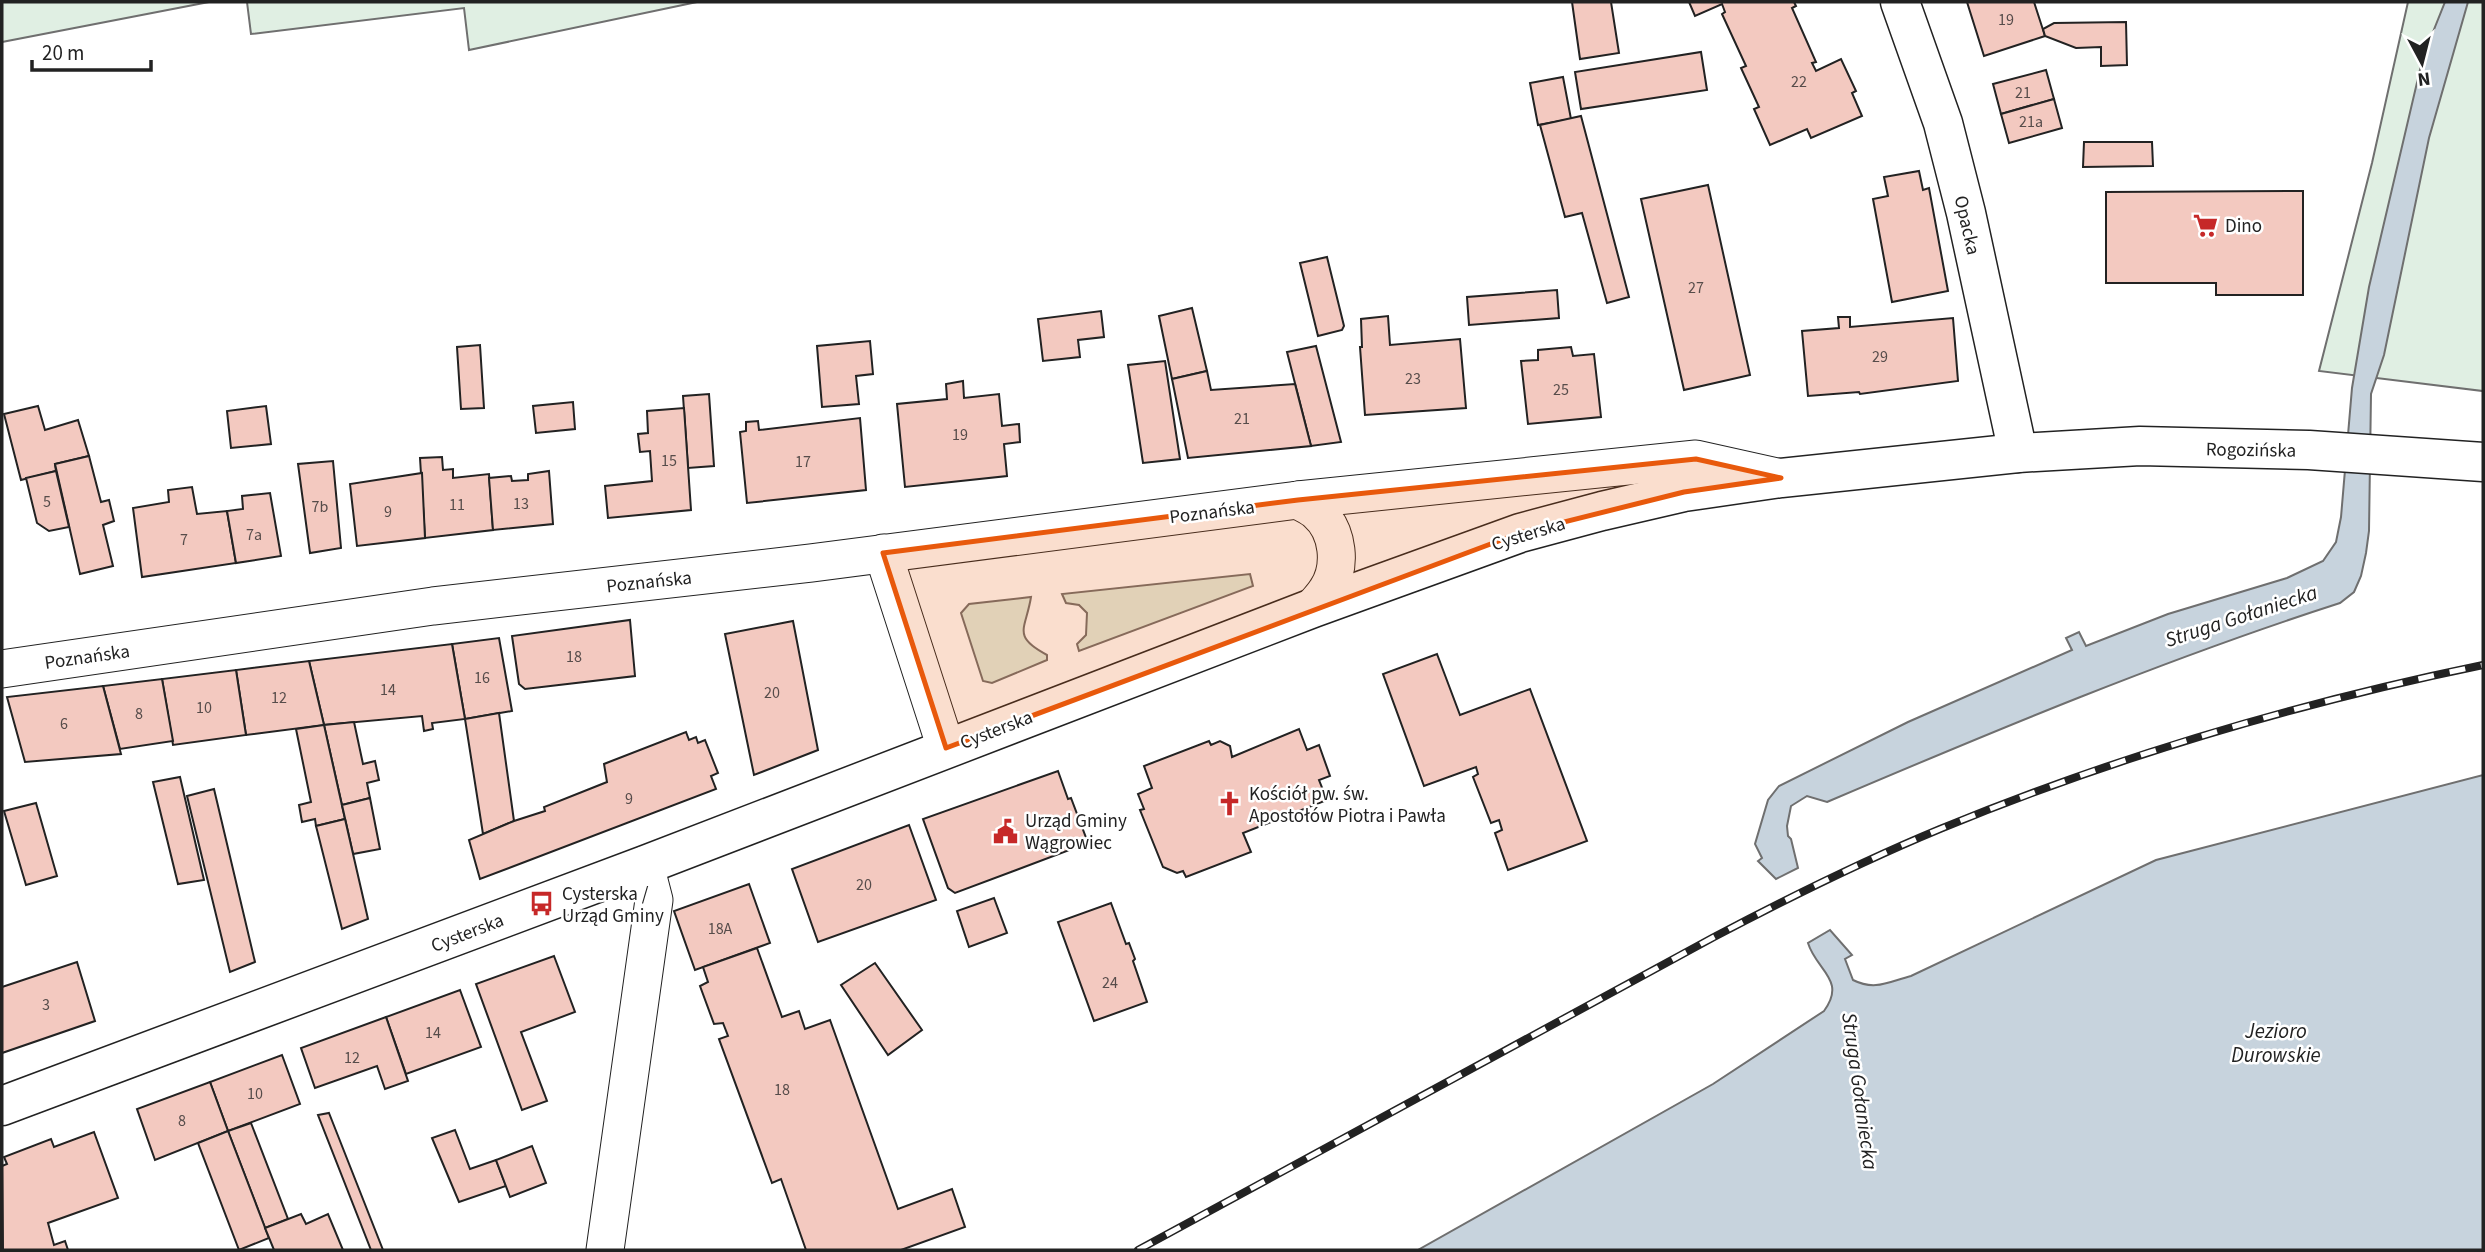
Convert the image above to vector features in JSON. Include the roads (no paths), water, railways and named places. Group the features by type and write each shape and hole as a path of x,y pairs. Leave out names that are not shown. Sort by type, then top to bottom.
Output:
{"main road":[{"name":"Opacka","path":"1900,2 1947,135 2018,453"},
{"name":"Rogozińska","path":"2018,453 2140,446 2309,450 2483,462"},
{"name":"Cysterska","path":"2,1106 645,865 1313,608 1520,533 1684,492 1782,478 2018,453"}],"street":[{"name":"Poznańska","path":"2,669 433,606 883,553 1298,500 1696,459 1782,478"},
{"path":"1298,500 1318,512 1330,528 1337,548 1336,569 1328,589 1313,608"},
{"path":"883,553 946,748"},
{"path":"605,1250 654,900 645,865"}],"water":[{"name":"Struga Gołaniecka","path":"2445,2 2468,2 2429,138 2384,355 2371,394 2369,531 2361,576 2354,592 2340,603 2146,672 1827,802 1807,796 1791,806 1787,826 1798,868 1776,879 1758,861 1762,858 1755,844 1768,800 1779,786 1908,722 2072,650 2066,638 2079,632 2086,646 2168,614 2287,578 2323,561 2336,542 2341,517 2352,388 2369,287 2423,57"},
{"name":"Jezioro Durowskie","path":"2483,775 2483,1250 1418,1250 1713,1084 1824,1011 1830,1000 1831,983 1808,943 1830,930 1852,955 1845,959 1853,980 1868,985 1888,983 1911,976 2156,860"}],"railway":[{"path":"1138,1250 1714,937 1826,880 1911,841 2073,778 2208,734 2345,697 2483,665"}],"place":[{"name":"Dino","path":"2205,225"},
{"name":"Kościół pw. św. Apostołów Piotra i Pawła","path":"1229,804"},
{"name":"Urząd Gminy Wągrowiec","path":"1005,831"},
{"name":"Cysterska / Urząd Gminy","path":"542,904"}]}
